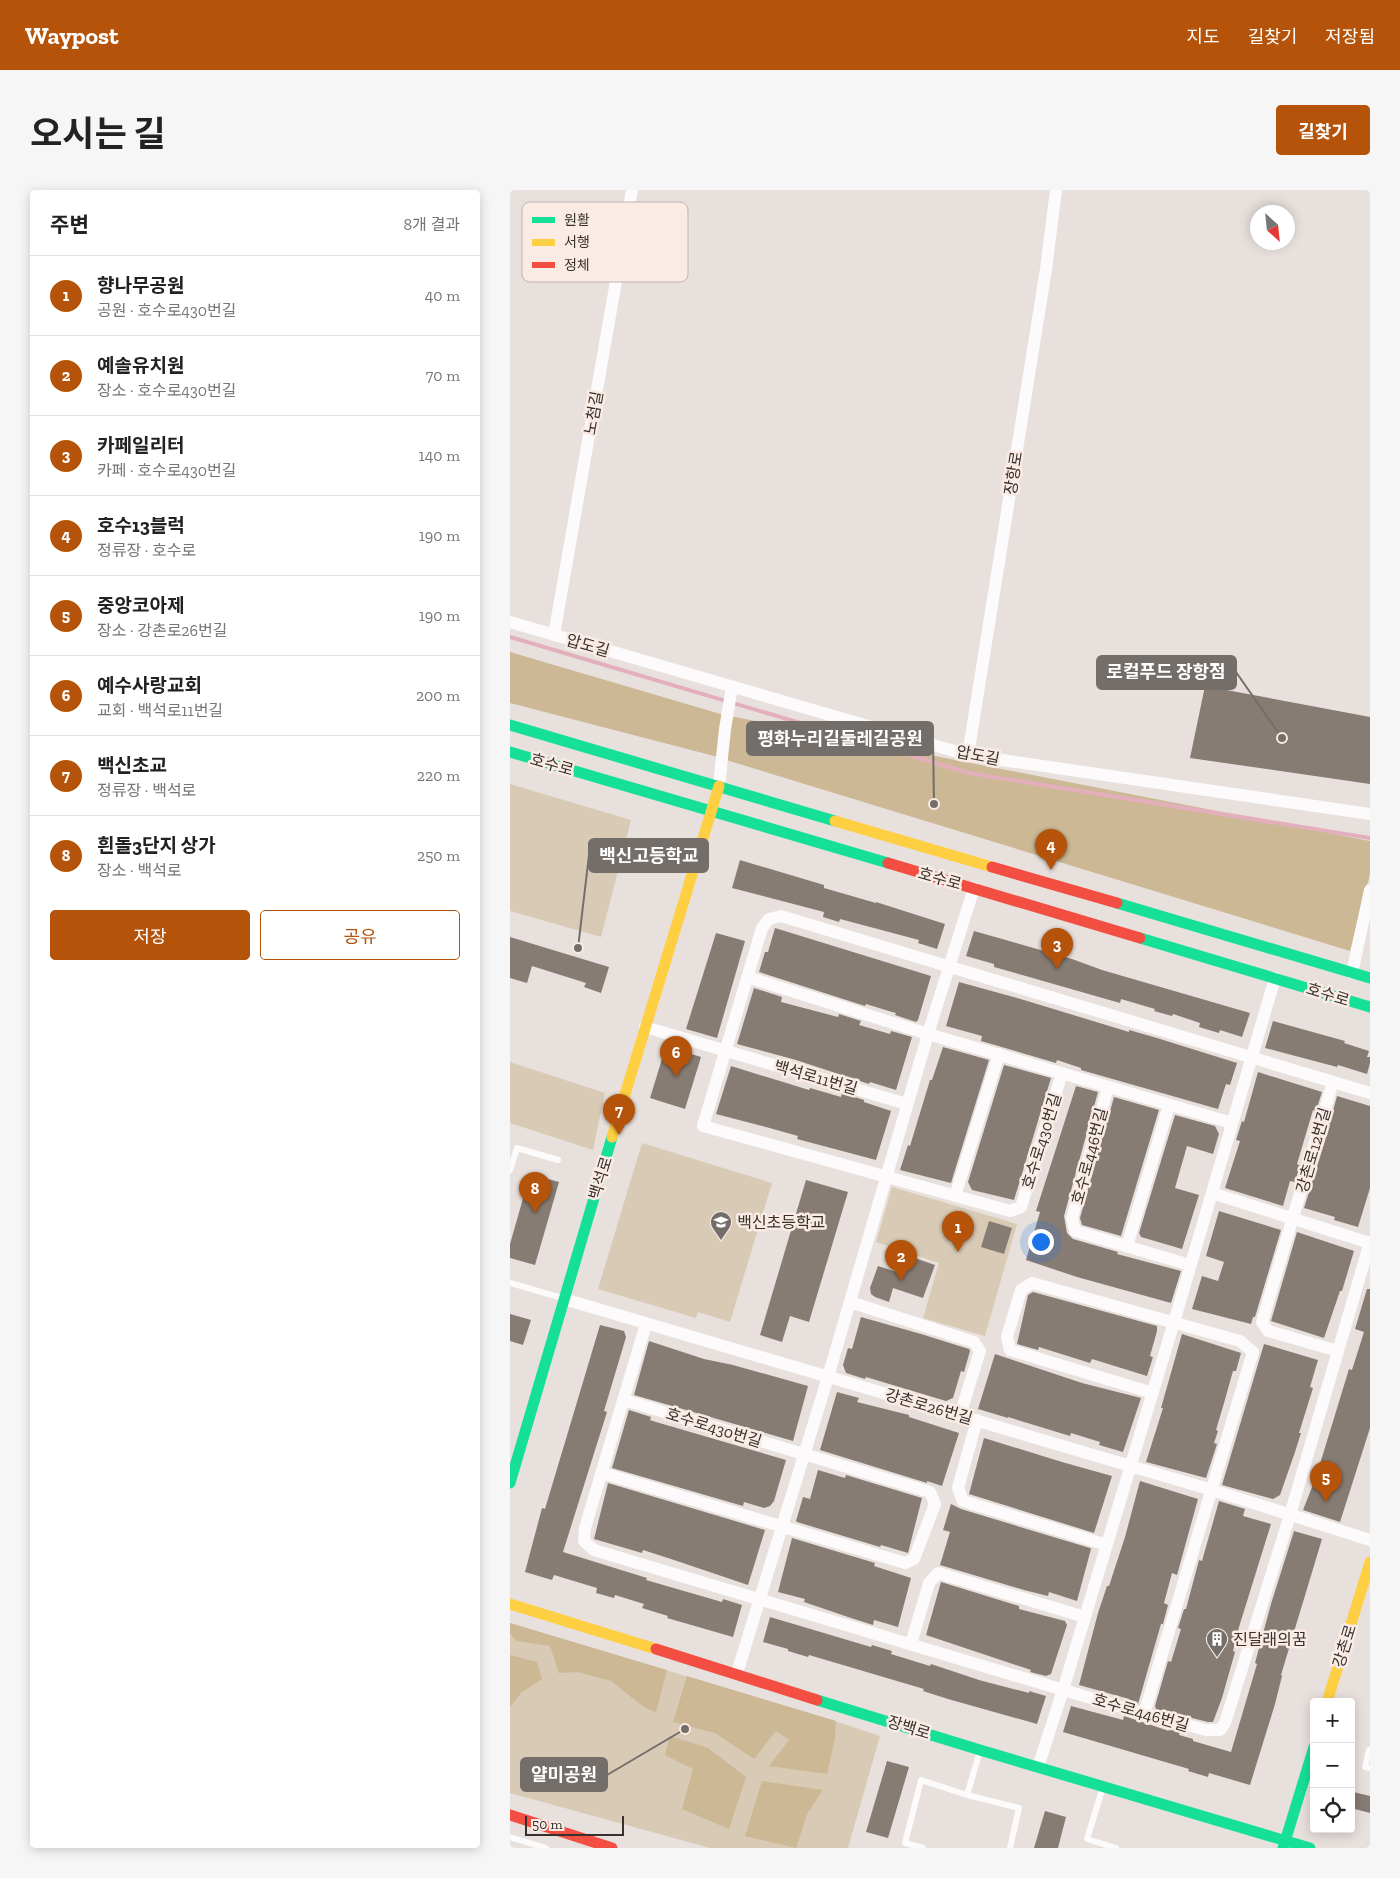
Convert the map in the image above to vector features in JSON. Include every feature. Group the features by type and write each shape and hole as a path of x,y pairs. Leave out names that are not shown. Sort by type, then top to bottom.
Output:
{"main road":[{"name":"호수로","path":"510,725 1370,978"},
{"name":"호수로","path":"510,752 974,888 1370,1007"},
{"name":"백석로","path":"510,1484 645,1027 719,786"},
{"name":"강촌로","path":"1328,1698 1370,1562"},
{"name":"장백로","path":"510,1604 980,1750 1104,1786 1284,1844 1310,1848"},
{"path":"1284,1844 1310,1760"},
{"path":"510,1814 612,1848"}],"street":[{"name":"장항로","path":"968,755 1046,268 1056,190"},
{"name":"노첨길","path":"554,635 616,282"},
{"name":"압도길","path":"510,622 732,691 968,755 1370,814"},
{"path":"719,786 727,716 732,691"},
{"path":"737,1673 805,1454 928,1034 974,888"},
{"path":"1352,973 1370,890"},
{"path":"725,1051 762,928 769,919 781,916 1370,1093"},
{"name":"호수로430번길","path":"725,1051 703,1126 1010,1211 1021,1206 1062,1073 928,1034 747,977"},
{"path":"1038,1766 1131,1466 1275,978"},
{"name":"백석로11번길","path":"645,1027 907,1104"},
{"path":"955,1196 998,1054"},
{"name":"호수로446번길","path":"1062,1073 1232,1123"},
{"name":"강촌로12번길","path":"1333,1082 1262,1322 1268,1331 1336,1355"},
{"name":"호수로446번길","path":"1108,1087 1072,1218 1075,1231 1190,1265"},
{"path":"1127,1246 1169,1104"},
{"path":"1212,1193 1370,1243 1290,1515"},
{"path":"1144,1714 1253,1352 1240,1341 1032,1283 1021,1290 1008,1337 1010,1350 1153,1392"},
{"name":"강촌로26번길","path":"564,1299 1212,1490 1370,1540"},
{"path":"850,1302 974,1342 980,1351 960,1415"},
{"path":"646,1324 585,1528 584,1541 594,1550 911,1644 929,1583 938,1573 1085,1617"},
{"name":"호수로430번길","path":"624,1400 930,1492 936,1504 914,1559 905,1563 783,1526"},
{"path":"977,1420 958,1488 963,1500 1107,1545"},
{"path":"602,1472 783,1526"},
{"name":"호수로446번길","path":"911,1644 1144,1714 1206,1730 1220,1730 1225,1723 1290,1515"}],"lane":[{"path":"510,1170 517,1148 558,1160"},
{"path":"510,1283 564,1299"},
{"path":"967,1795 980,1750"},
{"path":"1369,1750 1365,1767 1370,1768"},
{"path":"923,1848 905,1843 921,1780 967,1795 1019,1808 1010,1848"},
{"path":"1104,1786 1087,1839 1116,1848"},
{"path":"510,1837 546,1848"}],"shaded area":[{"path":"510,652 724,715 718,757 510,703"},
{"path":"730,716 1370,841 1370,874 1350,951 723,759"},
{"path":"510,784 631,820 601,937 510,911"},
{"path":"510,1062 605,1093 593,1150 510,1123"},
{"path":"642,1143 772,1183 730,1322 698,1312 696,1318 598,1289"},
{"path":"892,1187 1017,1224 985,1336 923,1318 939,1263 876,1242"},
{"path":"510,1623 880,1736 848,1848 710,1848 510,1793"},
{"path":"510,1623 667,1670 656,1712 645,1708 611,1681 578,1672 559,1673 550,1646 516,1641 510,1633"},
{"path":"510,1655 537,1662 542,1679 522,1692 510,1707"},
{"path":"687,1676 836,1721 835,1738 827,1774 769,1766 789,1740 776,1731 754,1759 715,1733 673,1722"},
{"path":"670,1736 708,1748 746,1777 729,1829 682,1809 693,1769 665,1755"},
{"path":"762,1781 823,1790 807,1814 796,1848 745,1836"}],"building":[{"path":"1205,686 1370,717 1370,784 1190,758"},
{"path":"740,860 824,885 824,888 945,924 937,949 918,943 919,940 840,919 839,922 823,917 824,912 732,888"},
{"path":"775,928 931,976 918,1020 916,1022 895,1015 896,1013 866,1004 865,1006 759,972 765,952 768,952"},
{"path":"974,931 1250,1013 1242,1037 1220,1030 1219,1033 1199,1027 1200,1023 1173,1014 1172,1016 1154,1011 1155,1009 1121,999 1120,1003 994,967 994,964 966,956"},
{"path":"716,933 745,941 717,1038 686,1029"},
{"path":"510,937 609,967 601,993 584,987 586,983 532,966 527,983 510,978"},
{"path":"959,982 1129,1032 1129,1030 1157,1038 1237,1063 1230,1085 1226,1084 1218,1109 1081,1070 1081,1068 1057,1060 1056,1063 981,1041 982,1036 946,1026"},
{"path":"754,988 782,997 781,1002 838,1017 839,1014 861,1021 859,1025 890,1034 891,1031 912,1037 896,1090 870,1082 869,1084 796,1060 737,1044"},
{"path":"1273,1021 1345,1041 1344,1043 1369,1051 1367,1057 1370,1057 1370,1063 1367,1074 1338,1065 1337,1067 1265,1048"},
{"path":"666,1046 701,1057 685,1109 650,1098"},
{"path":"943,1047 989,1060 951,1183 900,1170 908,1145 910,1146 930,1080 932,1080"},
{"path":"1004,1065 1051,1078 1014,1200 972,1190 968,1182"},
{"path":"731,1066 809,1090 810,1088 841,1097 842,1093 891,1111 876,1160 797,1139 798,1136 716,1114"},
{"path":"1258,1072 1322,1092 1316,1111 1313,1110 1297,1164 1300,1166 1295,1182 1290,1181 1283,1206 1225,1188 1240,1141 1236,1140 1242,1121 1244,1122"},
{"path":"1076,1086 1098,1092 1064,1216 1067,1233 1073,1239 1118,1252 1117,1254 1181,1271 1171,1303 1077,1277 1026,1260 1040,1212 1036,1211"},
{"path":"1337,1096 1370,1106 1370,1188 1358,1227 1334,1220 1335,1217 1304,1208"},
{"path":"1114,1097 1159,1110 1121,1236 1082,1225 1080,1218"},
{"path":"1175,1115 1215,1126 1219,1134 1213,1154 1187,1146 1175,1188 1199,1195 1182,1249 1141,1237 1139,1233"},
{"path":"530,1174 559,1182 535,1265 510,1258 510,1244"},
{"path":"806,1180 848,1192 809,1322 790,1316 782,1342 760,1335"},
{"path":"1219,1211 1281,1230 1255,1317 1253,1317 1251,1324 1192,1309 1202,1276 1218,1281 1224,1262 1206,1256"},
{"path":"989,1221 1012,1228 1004,1254 981,1247"},
{"path":"1297,1232 1354,1251 1342,1291 1340,1291 1324,1338 1271,1321"},
{"path":"909,1256 935,1265 923,1298 893,1288 889,1302 871,1294 870,1288 878,1266 903,1274"},
{"path":"1367,1289 1370,1289 1370,1428 1340,1522 1303,1510 1316,1477 1349,1369 1352,1370 1364,1332 1355,1329"},
{"path":"1033,1292 1157,1326 1150,1356 1153,1357 1147,1376 1092,1359 1090,1363 1039,1347 1038,1350 1017,1344 1028,1295"},
{"path":"510,1314 531,1320 523,1345 510,1341"},
{"path":"861,1317 969,1349 964,1372 961,1371 953,1398 946,1401 866,1377 865,1379 846,1373 843,1365 848,1348 852,1349"},
{"path":"600,1325 624,1331 626,1337 604,1411 607,1412 563,1552 647,1578 646,1580 722,1602 723,1599 742,1605 733,1637 667,1618 668,1616 642,1608 644,1604 615,1595 614,1598 596,1593 597,1588 554,1575 552,1580 525,1572 542,1508 545,1509"},
{"path":"1182,1334 1241,1353 1236,1371 1233,1371 1216,1430 1218,1431 1214,1443 1217,1444 1206,1478 1146,1462 1163,1408 1161,1408"},
{"path":"649,1341 704,1359 808,1386 793,1441 634,1395"},
{"path":"1264,1344 1318,1360 1310,1387 1313,1388 1295,1452 1280,1495 1273,1499 1222,1485"},
{"path":"995,1354 1082,1383 1141,1398 1123,1452 1099,1445 1100,1442 1071,1433 1070,1436 978,1409"},
{"path":"837,1392 859,1398 857,1402 909,1415 909,1417 959,1433 942,1486 820,1450"},
{"path":"629,1410 651,1417 650,1420 656,1422 786,1460 774,1501 770,1506 764,1508 744,1502 743,1506 612,1468"},
{"path":"984,1438 1112,1476 1094,1533 969,1494"},
{"path":"818,1470 845,1478 846,1475 922,1498 908,1553 881,1545 880,1547 797,1522 803,1497 810,1499"},
{"path":"1140,1481 1198,1499 1177,1575 1172,1573 1164,1603 1168,1605 1138,1704 1129,1701 1129,1699 1079,1685 1098,1613 1125,1537"},
{"path":"608,1483 765,1530 748,1585 643,1550 642,1553 594,1539"},
{"path":"1219,1501 1245,1509 1243,1516 1271,1524 1239,1627 1233,1651 1235,1652 1222,1698 1213,1722 1208,1722 1156,1709 1155,1706 1168,1661 1171,1662 1181,1629 1178,1628 1184,1609 1186,1609 1199,1560 1202,1561"},
{"path":"951,1504 961,1509 1090,1548 1077,1601 1049,1592 1048,1596 1024,1590 940,1565 950,1532 943,1530"},
{"path":"1294,1531 1322,1539 1250,1785 1209,1773 1208,1777 1188,1771 1189,1769 1063,1732 1071,1706 1123,1720 1124,1716 1169,1731 1168,1729 1180,1732 1179,1735 1193,1739 1193,1741 1231,1752 1257,1664 1255,1663 1271,1604"},
{"path":"792,1538 875,1563 874,1566 911,1578 898,1627 874,1620 873,1625 804,1602 805,1599 778,1592"},
{"path":"941,1582 1019,1606 1019,1609 1065,1621 1067,1625 1051,1674 1046,1676 1030,1672 1031,1670 926,1635"},
{"path":"770,1617 871,1647 872,1645 892,1651 891,1654 930,1666 931,1664 979,1680 1046,1696 1037,1724 948,1699 923,1691 924,1689 809,1655 808,1657 763,1642"},
{"path":"887,1761 909,1767 888,1838 866,1832"},
{"path":"1355,1792 1370,1796 1370,1813 1355,1809"},
{"path":"1045,1811 1066,1817 1058,1848 1034,1848"}],"waterway":[{"path":"510,637 969,773 1370,838"}],"traffic: fast":[{"path":"510,725 835,821"},
{"path":"510,752 888,863"},
{"path":"1117,903 1370,978"},
{"path":"1140,938 1370,1007"},
{"path":"510,1483 612,1137"},
{"path":"817,1700 1310,1848"},
{"path":"1283,1848 1310,1760"}],"traffic: slow":[{"path":"612,1137 719,786"},
{"path":"835,821 992,867"},
{"path":"1328,1698 1370,1562"},
{"path":"510,1604 656,1649"}],"traffic: jam":[{"path":"888,863 1140,938"},
{"path":"992,867 1117,903"},
{"path":"656,1649 817,1700"},
{"path":"510,1815 612,1848"}],"place":[{"name":"로컬푸드 장항점","path":"1282,738"},
{"name":"평화누리길둘레길공원","path":"934,804"},
{"name":"호수13블럭","path":"1051,870"},
{"name":"백신고등학교","path":"578,948"},
{"name":"카페일리터","path":"1057,969"},
{"name":"예수사랑교회","path":"676,1077"},
{"name":"백신초교","path":"619,1135"},
{"name":"흰돌3단지 상가","path":"535,1213"},
{"name":"백신초등학교","path":"721,1241"},
{"name":"향나무공원","path":"958,1252"},
{"name":"예솔유치원","path":"901,1281"},
{"name":"중앙코아제","path":"1326,1502"},
{"name":"진달래의꿈","path":"1217,1658"},
{"name":"얄미공원","path":"685,1729"}]}
